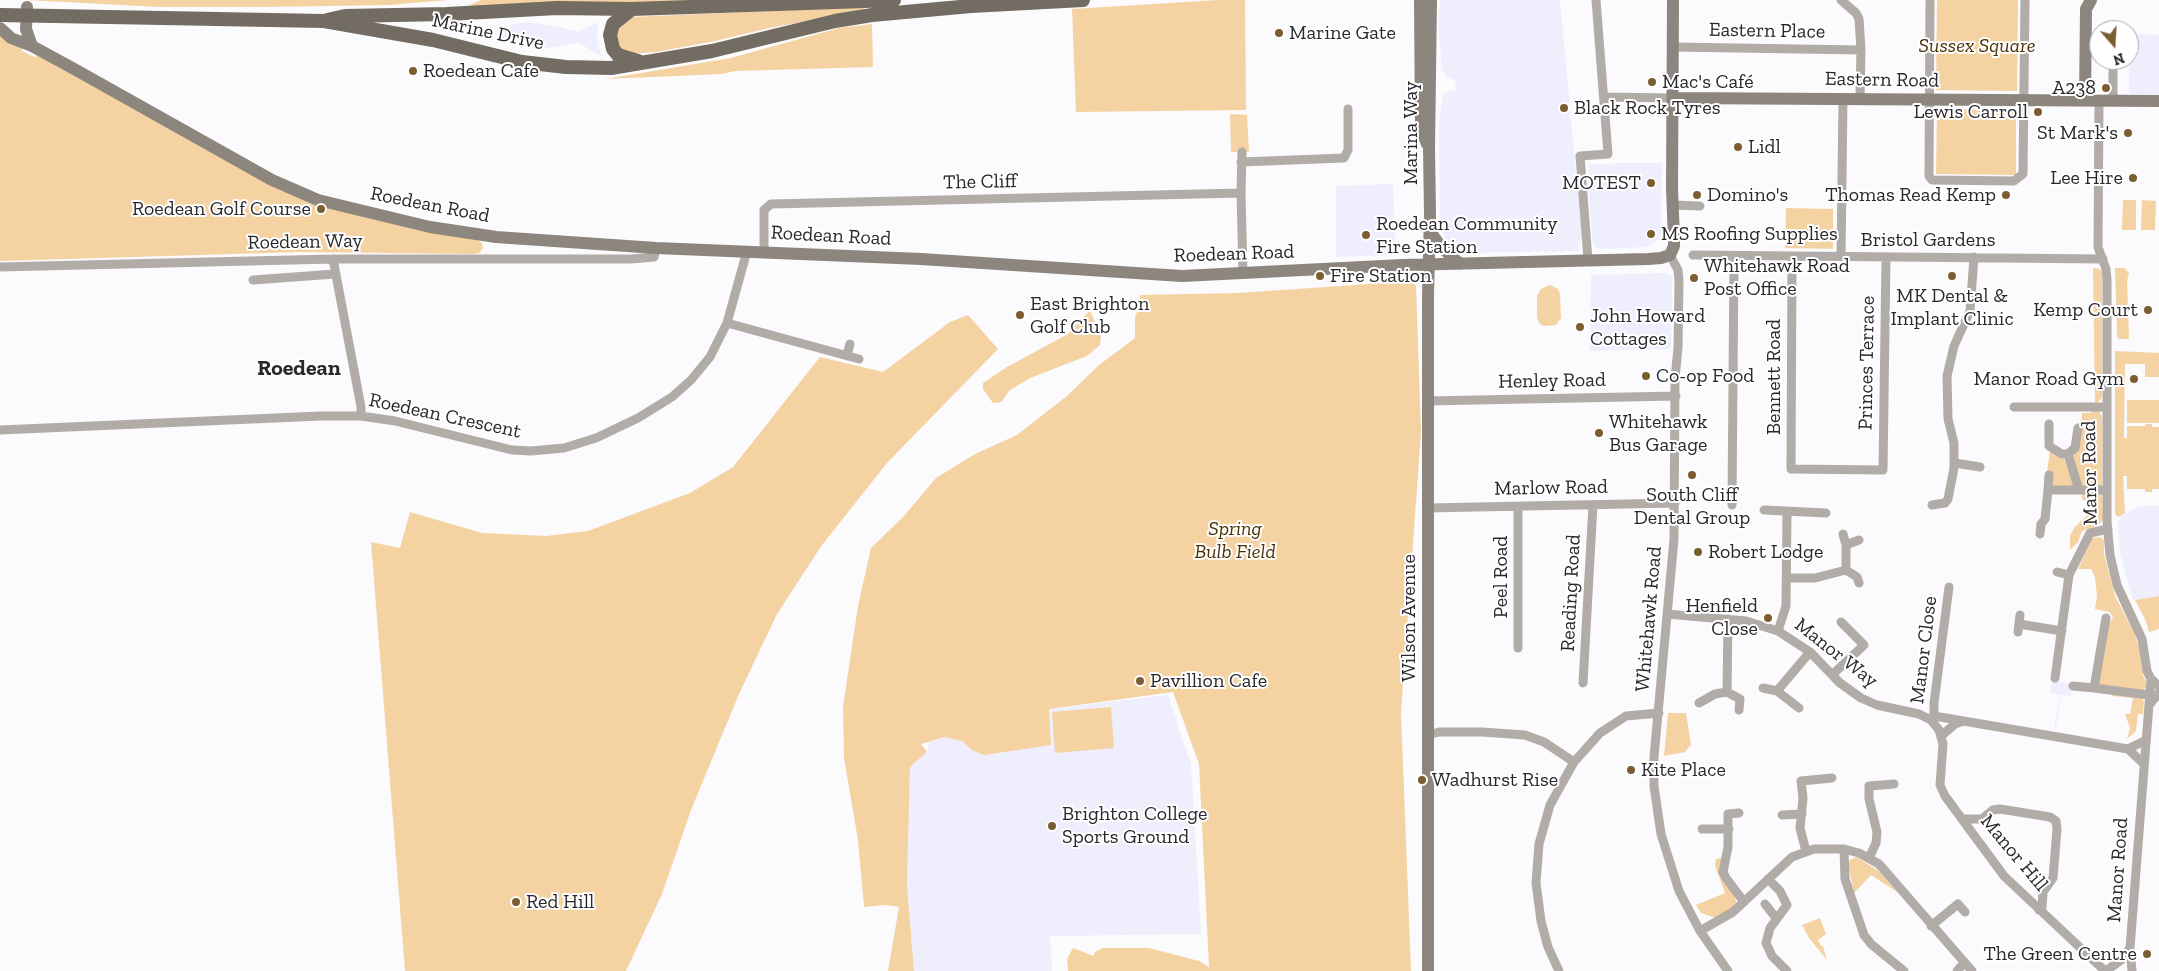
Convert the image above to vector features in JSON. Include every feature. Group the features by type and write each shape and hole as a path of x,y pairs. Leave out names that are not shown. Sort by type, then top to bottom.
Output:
{"main road":[{"name":"Marine Drive","path":"324,21 345,16 386,16 557,8 632,9 894,0"},
{"name":"Marine Drive","path":"0,15 31,13 127,19 324,21 433,40 522,62 566,67 611,68 712,51 835,21 872,15 971,6 1083,0"},
{"path":"1420,0 1421,130 1428,149"},
{"name":"Marina Way","path":"1428,266 1430,230 1428,149 1431,0"},
{"path":"1670,255 1674,246 1672,205 1673,0"},
{"path":"2085,101 2086,6 2091,0"},
{"name":"Marine Drive","path":"0,5 31,13"},
{"name":"Marine Drive","path":"632,9 618,18 613,24 610,35 611,42 618,55 645,63"},
{"path":"31,13 27,34 32,46"},
{"name":"Roedean Road","path":"0,28 11,38 32,46 272,180 318,200 463,233 496,238 656,248 764,251 972,262 1173,275 1660,258 1670,255"},
{"name":"Eastern Road","path":"1673,98 2159,101"},
{"path":"1430,230 1447,253 1460,264"},
{"name":"Wilson Avenue","path":"1428,266 1428,971"}],"street":[{"path":"1588,260 1580,156 1608,154 1596,0"},
{"path":"1841,0 1859,19 1861,50 1860,98"},
{"path":"1930,0 1928,176 1932,180 2014,181 2023,174 2025,0"},
{"name":"Eastern Place","path":"1673,47 1861,50"},
{"path":"2113,70 2113,94 2116,101"},
{"name":"Eastern Road","path":"1604,97 1673,98"},
{"path":"1842,257 1843,98"},
{"name":"Manor Road","path":"2099,101 2098,247 2103,258 2107,280 2108,529 2113,570 2122,598 2142,640 2147,671 2151,679 2130,948 2132,971"},
{"path":"1241,162 1344,158 1348,150 1348,109"},
{"path":"1242,152 1243,273"},
{"name":"The Cliff","path":"764,251 764,210 772,204 1241,193"},
{"path":"1672,205 1700,206"},
{"path":"611,258 612,245"},
{"name":"Roedean Way","path":"0,267 333,259 654,257 656,248"},
{"name":"Roedean Crescent","path":"0,430 361,416 394,421 512,450 531,451 564,448 616,429 638,418 672,397 702,369 719,342 727,323 747,251"},
{"name":"Whitehawk Road","path":"1670,255 1679,276 1675,503 1654,772 1659,825 1666,854 1679,891 1700,931 1728,971"},
{"name":"Bristol Gardens","path":"1693,255 2103,258"},
{"path":"1732,505 1734,256"},
{"name":"Bennett Road","path":"1792,256 1791,469 1883,470"},
{"name":"Princes Terrace","path":"1883,470 1886,257"},
{"path":"1932,505 1946,505 1955,463 1953,437 1948,419 1947,376 1954,346 1970,311 1974,258"},
{"path":"333,259 334,274 361,407 361,416"},
{"path":"253,280 334,274"},
{"path":"727,323 859,359"},
{"path":"847,355 850,344"},
{"name":"Henley Road","path":"1428,401 1676,396"},
{"path":"2014,407 2107,408"},
{"path":"2049,424 2049,446 2062,454 2068,454 2075,448 2078,428"},
{"path":"2068,454 2079,490"},
{"path":"1955,463 1980,467"},
{"path":"2040,534 2041,524 2045,519 2049,475"},
{"path":"2048,490 2107,490"},
{"name":"Marlow Road","path":"1428,508 1675,503"},
{"name":"Reading Road","path":"1583,682 1593,505"},
{"name":"Peel Road","path":"1518,507 1518,648"},
{"path":"1764,510 1780,510 1787,513 1826,513"},
{"path":"1778,631 1786,606 1787,513"},
{"path":"2056,678 2068,575 2090,533 2108,529"},
{"path":"1842,534 1846,545 1846,570"},
{"path":"1846,545 1859,540"},
{"path":"1787,578 1816,578 1846,570 1857,577 1859,583"},
{"path":"2057,572 2068,575"},
{"name":"Manor Close","path":"1932,718 1949,587"},
{"name":"Manor Way","path":"1667,614 1756,623 1778,631 1810,652 1846,688 1868,702 1932,718 1964,721 2128,749"},
{"path":"2094,688 2106,618"},
{"path":"1727,692 1728,619"},
{"path":"1832,675 1864,645 1841,622"},
{"path":"2019,624 2062,631"},
{"path":"1777,691 1810,652"},
{"path":"2151,679 2159,686"},
{"path":"2073,686 2149,695"},
{"path":"1764,688 1777,691 1799,708"},
{"path":"1699,703 1715,694 1727,692 1740,699 1739,710"},
{"path":"2149,705 2159,693"},
{"path":"1559,971 1548,947 1538,909 1536,871 1539,844 1546,817 1562,782 1574,762 1600,733 1622,718 1639,713 1658,713"},
{"path":"1932,718 1941,736 1946,734 1955,724 1964,721"},
{"path":"1428,735 1439,732 1482,732 1525,735 1544,742 1574,762"},
{"name":"Manor Hill","path":"1941,736 1943,744 1940,787 1962,819 2004,876 2106,971"},
{"path":"2144,764 2128,749 2146,740"},
{"path":"1806,850 1800,828 1802,814 1801,781 1832,778"},
{"path":"1869,858 1876,843 1877,832 1869,799 1869,786 1894,784"},
{"path":"1977,839 1982,819 1993,810 2000,809 2050,817 2056,821 2053,878 2042,892 2042,908 2039,910"},
{"path":"1740,813 1728,814 1728,847 1723,872 1744,902"},
{"path":"1782,815 1802,814"},
{"path":"1962,819 1982,819"},
{"path":"1702,830 1728,829"},
{"path":"1700,931 1733,912 1784,862 1806,850 1844,849 1869,858 1886,872 1972,971"},
{"path":"1844,849 1844,879 1864,934 1871,944 1906,969"},
{"path":"1768,879 1786,901 1785,909 1770,928 1766,943 1772,956 1787,971"},
{"path":"2025,897 2042,892"},
{"path":"1931,926 1955,900 1965,912"},
{"path":"1765,904 1776,918"},
{"name":"Manor Road","path":"2106,971 2121,960 2130,948"},
{"path":"1957,971 1964,963"}],"shaded area":[{"path":"1440,0 1560,0 1582,236 1578,251 1466,253 1455,250 1446,242 1440,220 1439,125 1443,95 1446,92 1456,90 1455,80 1446,76 1442,69 1438,24"},
{"path":"522,22 551,25 578,32 598,22 597,39 601,56 579,43 547,48 520,47 498,36 498,33"},
{"path":"2139,34 2159,35 2159,95 2129,94 2129,70 2139,70"},
{"path":"1615,163 1662,163 1661,233 1658,239 1647,247 1602,249 1597,248 1593,244 1588,186 1589,164 1614,165"},
{"path":"1393,184 1396,255 1336,257 1336,186"},
{"path":"1667,273 1672,277 1671,349 1590,351 1591,275"},
{"path":"2139,506 2159,506 2159,596 2133,600 2120,552 2118,526 2120,516"},
{"path":"2052,680 2073,684 2071,696 2061,695 2056,728 2054,728 2060,695 2050,693"},
{"name":"Brighton College Sports Ground","path":"1168,695 1191,763 1201,934 1050,936 1052,971 914,971 907,885 910,766 927,752 930,741 944,737 963,741 972,750 1051,745 1049,709"}],"green space":[{"path":"27,0 448,0 389,5 159,7"},
{"path":"481,0 819,0 471,7 470,5"},
{"path":"1245,0 1246,110 1076,112 1072,9"},
{"name":"Sussex Square","path":"1937,0 2018,0 2017,91 1936,90"},
{"path":"863,7 864,11 769,28 656,52 627,54 615,43 616,26 631,17"},
{"path":"872,24 873,67 735,71 722,74 605,79 731,58 839,28"},
{"path":"0,36 22,48 22,51 34,57 39,56 282,191 475,239 482,243 483,248 479,253 473,254 300,252 0,261"},
{"name":"Sussex Square","path":"1937,109 2016,110 2016,175 1936,174"},
{"path":"1230,114 1247,115 1249,152 1231,152"},
{"path":"2123,200 2136,200 2136,230 2122,230"},
{"path":"2142,200 2156,201 2155,230 2141,230"},
{"path":"1786,208 1833,209 1833,249 1785,248"},
{"path":"2093,268 2100,269 2102,273 2102,398 2095,405"},
{"path":"2115,268 2124,268 2129,273 2127,281 2129,339 2119,339 2117,336"},
{"name":"Spring Bulb Field","path":"1414,281 1416,287 1421,432 1401,712 1411,971 1068,971 1067,959 1073,948 1093,956 1096,951 1103,948 1149,948 1199,961 1209,967 1199,764 1173,692 1049,709 1051,745 984,755 972,750 962,741 944,737 921,744 927,752 910,767 907,885 914,971 888,971 899,907 885,905 864,907 858,840 844,758 843,707 858,606 871,548 904,516 936,478 975,454 1017,435 1067,396 1099,365 1135,338 1135,318 1140,303 1140,295 1238,293"},
{"path":"1550,285 1558,289 1560,294 1561,318 1556,325 1544,326 1540,324 1537,318 1537,296 1541,289"},
{"path":"1090,310 1101,337 1100,345 1087,356 1030,378 1010,390 1001,402 993,403 983,389 983,383 1007,367 1068,334"},
{"name":"East Brighton Golf Club","path":"968,315 998,349 887,463 822,545 777,614 739,694 691,810 662,894 626,971 405,971 371,542 400,548 410,512 482,533 546,536 588,531 690,493 733,467 820,357 883,372 950,322"},
{"path":"2115,351 2159,353 2159,377 2145,377 2145,364 2125,364 2124,438 2127,438 2127,426 2152,424 2152,427 2159,427 2159,489 2145,492 2145,489 2127,489 2127,476 2123,476 2125,513 2118,517 2115,514"},
{"path":"2127,400 2159,400 2159,423 2127,423"},
{"path":"2092,410 2099,411 2102,417 2102,484 2101,486 2083,487 2073,458 2081,439 2082,413 2091,413"},
{"path":"2050,451 2065,460 2076,486 2052,485 2047,472"},
{"path":"2082,492 2102,494 2103,519 2099,525 2082,531 2078,542 2070,550 2070,536 2074,528 2088,514 2089,503 2082,499"},
{"path":"2101,537 2104,540 2104,554 2115,596 2134,632 2139,647 2143,676 2148,684 2144,690 2139,692 2098,686 2109,624 2113,617 2109,612 2095,609 2097,596 2095,577 2091,569 2078,569 2092,538"},
{"path":"2159,596 2159,629 2149,632 2145,619 2135,600"},
{"path":"2113,693 2142,698 2144,702 2143,714 2138,714 2136,731 2127,739 2130,728 2125,714 2130,714 2133,698 2112,696"},
{"path":"1111,707 1114,748 1055,753 1052,712"},
{"path":"1668,713 1686,713 1691,745 1685,752 1664,756"},
{"path":"1856,857 1879,871 1897,892 1871,875 1854,893 1848,864 1850,860"},
{"path":"1722,858 1737,904 1729,912 1716,918 1701,913 1696,905 1725,893 1715,866 1716,859"},
{"path":"1820,918 1826,934 1818,940 1821,946 1823,946 1827,960 1809,938 1802,925"}],"place":[{"name":"Marine Gate","path":"1279,33"},
{"name":"Roedean Cafe","path":"413,71"},
{"name":"Mac's Café","path":"1652,82"},
{"name":"A238","path":"2106,88"},
{"name":"Black Rock Tyres","path":"1564,108"},
{"name":"Lewis Carroll","path":"2038,112"},
{"name":"St Mark's","path":"2128,133"},
{"name":"Lidl","path":"1738,147"},
{"name":"Lee Hire","path":"2133,178"},
{"name":"MOTEST","path":"1651,183"},
{"name":"Domino's","path":"1697,195"},
{"name":"Thomas Read Kemp","path":"2006,195"},
{"name":"Roedean Golf Course","path":"321,209"},
{"name":"MS Roofing Supplies","path":"1651,234"},
{"name":"Roedean Community Fire Station","path":"1366,235"},
{"name":"Fire Station","path":"1320,276"},
{"name":"MK Dental & Implant Clinic","path":"1952,276"},
{"name":"Whitehawk Road Post Office","path":"1694,278"},
{"name":"Kemp Court","path":"2148,310"},
{"name":"East Brighton Golf Club","path":"1020,315"},
{"name":"John Howard Cottages","path":"1580,327"},
{"name":"Co-op Food","path":"1646,376"},
{"name":"Manor Road Gym","path":"2134,379"},
{"name":"Whitehawk Bus Garage","path":"1599,433"},
{"name":"South Cliff Dental Group","path":"1692,475"},
{"name":"Robert Lodge","path":"1698,552"},
{"name":"Henfield Close","path":"1768,618"},
{"name":"Pavillion Cafe","path":"1140,681"},
{"name":"Kite Place","path":"1631,770"},
{"name":"Wadhurst Rise","path":"1422,780"},
{"name":"Brighton College Sports Ground","path":"1052,826"},
{"name":"Red Hill","path":"516,902"},
{"name":"The Green Centre","path":"2147,954"}],"district":[{"name":"Roedean","path":"299,369"}]}
